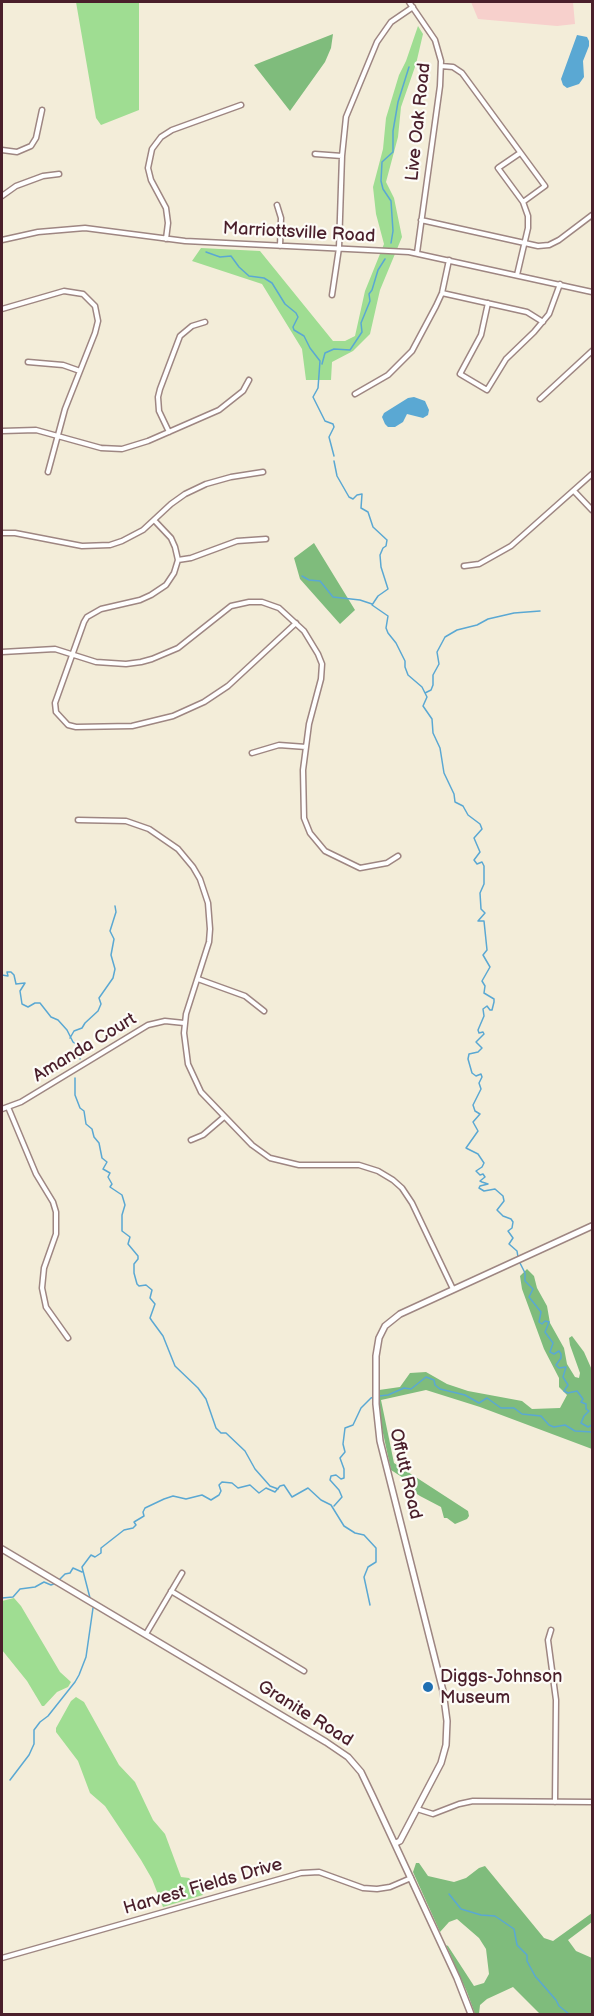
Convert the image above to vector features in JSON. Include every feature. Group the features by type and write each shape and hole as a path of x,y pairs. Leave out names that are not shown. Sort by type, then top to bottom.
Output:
{"street":[{"name":"Live Oak Road","path":"409,2 435,40 441,66 417,253"},
{"path":"332,295 339,248 342,156 346,117 377,42 392,22 413,7"},
{"path":"441,66 453,67 462,73 545,186 523,202"},
{"path":"166,239 168,223 166,208 151,180 148,168 148,158 152,148 161,137 172,130 241,105"},
{"path":"2,150 16,152 31,146 36,138 42,110"},
{"path":"517,275 528,218 523,202 498,168 520,153"},
{"path":"315,154 342,156"},
{"path":"2,196 16,186 43,176 59,174"},
{"path":"277,205 281,218 280,246"},
{"path":"421,220 538,246 549,245 559,240 592,215"},
{"name":"Marriottsville Road","path":"2,240 38,232 76,228 166,239 417,253 592,292"},
{"path":"355,394 388,375 406,359 436,306 449,260"},
{"path":"488,303 480,335 460,374 487,390 506,359 543,322 554,303 560,284"},
{"path":"2,309 64,291 76,292 90,299 95,306 98,321 65,410 48,472"},
{"path":"441,293 527,312 543,322"},
{"path":"168,432 159,411 160,389 180,336 192,326 205,322"},
{"path":"540,399 592,351"},
{"path":"28,362 63,365 80,371"},
{"path":"2,430 26,429 101,448 122,448 148,441 219,410 243,391 249,380"},
{"path":"2,533 15,533 96,547 122,541 143,530 185,494 206,484 263,472"},
{"path":"464,566 479,564 511,546 592,474"},
{"path":"574,491 592,510"},
{"path":"154,520 171,538 178,560 174,573 170,580 157,591 140,600 100,609 87,617 79,631 56,695 56,712 61,719 76,727 105,727 151,723 173,716 204,702 228,686 296,623"},
{"path":"178,560 191,558 237,541 267,539"},
{"path":"2,652 55,649 110,664 126,664 152,659 188,642 231,606 249,602 271,604 287,613 296,623 310,640 322,664 321,679 309,724 303,770 304,818 314,840 332,855 360,868 387,863 398,856"},
{"path":"252,753 279,745 306,747"},
{"path":"78,820 126,821 149,829 173,844 193,867 205,891 210,916 209,942 184,1023 185,1054 191,1074 201,1092 256,1149 276,1160 299,1165 359,1165 378,1171 393,1180 402,1188 412,1203 453,1289"},
{"path":"198,980 245,996 264,1011"},
{"name":"Amanda Court","path":"2,1109 148,1025 165,1021 184,1023"},
{"path":"8,1107 36,1174 53,1202 56,1212 56,1234 44,1268 42,1295 50,1315 68,1338"},
{"path":"191,1140 203,1136 224,1117"},
{"name":"Offutt Road","path":"396,1843 400,1841 443,1757 447,1716 443,1691 381,1448 376,1396 377,1342 385,1326 400,1314 592,1226"},
{"name":"Granite Road","path":"2,1549 348,1757 367,1783 396,1843 471,2014"},
{"path":"146,1634 182,1573"},
{"path":"171,1591 304,1671"},
{"path":"551,1630 548,1641 556,1700 555,1802"},
{"path":"417,1809 433,1814 466,1802 592,1802"},
{"name":"Harvest Fields Drive","path":"2,1958 301,1874 319,1872 363,1888 377,1889 390,1887 411,1878"}],"shaded area":[{"path":"471,2 573,2 575,24 557,26 478,19"}],"green space":[{"path":"76,2 139,2 139,110 101,125 96,118"},
{"path":"418,26 423,34 416,64 401,107 398,137 386,182 394,198 402,237 380,290 370,334 353,351 332,362 331,380 306,380 302,349 262,284 192,261 201,248 260,251 333,341 345,341 355,336 365,291 384,244 376,214 373,187 383,149 386,118 399,75"},
{"path":"333,34 331,48 325,62 290,111 254,65"},
{"path":"314,543 355,610 340,624 300,579 294,558"},
{"path":"527,1269 534,1276 537,1288 547,1306 550,1323 564,1348 567,1364 575,1377 579,1378 580,1373 570,1345 569,1338 572,1336 584,1352 592,1370 592,1449 480,1407 426,1390 381,1400 394,1463 468,1511 467,1519 455,1524 444,1518 441,1507 414,1492 408,1481 391,1470 381,1424 379,1390 400,1387 410,1373 426,1372 447,1384 468,1391 522,1401 532,1409 560,1408 567,1395 559,1387 559,1378 544,1349 522,1289 520,1276"},
{"path":"14,1598 60,1672 71,1682 68,1687 57,1692 44,1706 2,1650 2,1601"},
{"path":"76,1697 84,1702 119,1765 135,1782 153,1820 165,1834 181,1877 189,1878 203,1895 163,1907 152,1879 141,1860 105,1806 90,1793 78,1761 56,1732 71,1701"},
{"path":"416,1863 419,1863 428,1876 454,1882 466,1878 485,1866 544,1938 553,1941 592,1913 592,1922 568,1940 576,1951 592,1958 592,2014 540,2014 513,1987 487,1999 480,2005 479,2014 475,2014 446,1945 474,1986 484,1983 489,1974 486,1949 479,1938 457,1919 449,1922 440,1932 413,1872"}],"water":[{"path":"577,35 587,37 589,41 583,61 584,77 579,84 567,88 561,79"},
{"path":"414,397 425,401 429,410 428,415 423,418 407,414 403,422 395,427 388,427 382,417 384,413 408,398"}],"waterway":[{"path":"391,243 393,231 391,201 381,181 382,162 393,152 393,131 398,102 409,67"},
{"path":"206,252 220,257 231,256 249,276 264,278 272,283 285,304 296,313 298,317 293,327 294,330 304,336 320,361 318,388 313,397 325,421 333,424 334,427 329,437 334,456"},
{"path":"322,364 325,353 334,349 350,350 362,332 361,323 370,301 369,294 385,259"},
{"path":"334,461 337,476 349,497 353,499 362,494 361,508 368,512 373,527 387,540 380,555 388,589 378,596 372,605 388,616 386,628 405,661 408,675 422,687 427,697 423,706 432,719 433,733 440,748 444,773 454,794 455,802 463,806 468,815 480,824 482,829 474,838 480,852 474,860 477,864 482,862 484,866 484,884 480,893 481,909 485,913 478,921 484,921 487,950 483,955 490,967 482,981 485,986 484,993 494,999 494,1002 492,1010 487,1006 483,1009 484,1016 478,1030 479,1033 484,1034 476,1042 482,1048 478,1052 469,1054 468,1059 472,1073 476,1076 481,1074 482,1077 479,1083 481,1089 473,1105 475,1111 480,1114 473,1122 478,1131 466,1148 478,1154 484,1163 476,1171 485,1177 480,1181 488,1184 479,1188 484,1191 495,1189 503,1196 504,1201 497,1210 513,1222 512,1228 508,1231 513,1238 509,1244 517,1251 518,1257"},
{"path":"302,576 309,580 320,581 333,597 360,600 372,604"},
{"path":"425,693 431,690 433,685 433,675 439,664 437,652 445,637 457,630 477,625 488,619 514,613 540,611"},
{"path":"70,1038 74,1031 82,1028 98,1011 101,1004 99,998 113,978 115,969 111,955 114,939 110,931 116,912 115,906"},
{"path":"2,975 8,976 7,972 11,972 16,984 25,983 20,991 22,1004 28,1007 40,1003 51,1017 58,1020 67,1030 73,1042 81,1048 80,1059"},
{"path":"75,1078 75,1095 80,1108 84,1111 86,1124 92,1129 99,1143 102,1158 107,1162 103,1169 110,1173 108,1177 112,1184 110,1187 122,1195 125,1205 122,1215 122,1231 130,1237 128,1244 138,1256 134,1264 137,1284 146,1285 152,1290 150,1298 155,1304 150,1318 163,1336 175,1366 206,1399 216,1428 221,1433 226,1433 245,1451 255,1469 270,1486 278,1489"},
{"path":"519,1261 525,1273 525,1281 533,1289 529,1297 541,1312 539,1322 542,1324 545,1321 549,1322 545,1332 553,1343 550,1352 554,1354 559,1351 561,1358 556,1365 559,1368 566,1367 563,1377 568,1385 564,1391 568,1393 577,1391 583,1399 581,1402 586,1404 586,1409 589,1411 581,1423 588,1427 592,1425"},
{"path":"379,1396 404,1388 411,1389 426,1377 434,1380 435,1385 440,1389 465,1395 479,1403 487,1398 501,1408 514,1408 522,1414 541,1416 554,1427 565,1425 575,1431 592,1432"},
{"path":"334,1506 342,1497 330,1480 331,1476 336,1475 341,1479 344,1478 340,1458 345,1452 343,1444 345,1428 353,1425 361,1408 374,1397"},
{"path":"90,1598 82,1567 91,1555 95,1557 101,1553 101,1548 124,1530 133,1528 136,1525 134,1522 144,1516 145,1508 173,1496 186,1499 202,1495 211,1500 219,1495 221,1491 219,1485 222,1482 232,1483 238,1488 250,1485 259,1493 266,1488 275,1492 284,1485 292,1497 308,1488 321,1500 331,1505 344,1526 355,1533 364,1535 376,1548 376,1562 368,1567 364,1577 370,1605"},
{"path":"59,1580 65,1574 70,1573 73,1568 82,1572"},
{"path":"2,1598 13,1597 20,1589 35,1587 44,1582 51,1585 56,1583"},
{"path":"10,1780 29,1755 34,1744 34,1730 48,1716 79,1675 86,1657 93,1608"},
{"path":"449,1894 461,1909 481,1915 495,1916 514,1929 517,1945 527,1955 527,1961 535,1976 559,2006 569,2014"}],"place":[{"name":"Diggs-Johnson Museum","path":"428,1687"}]}
